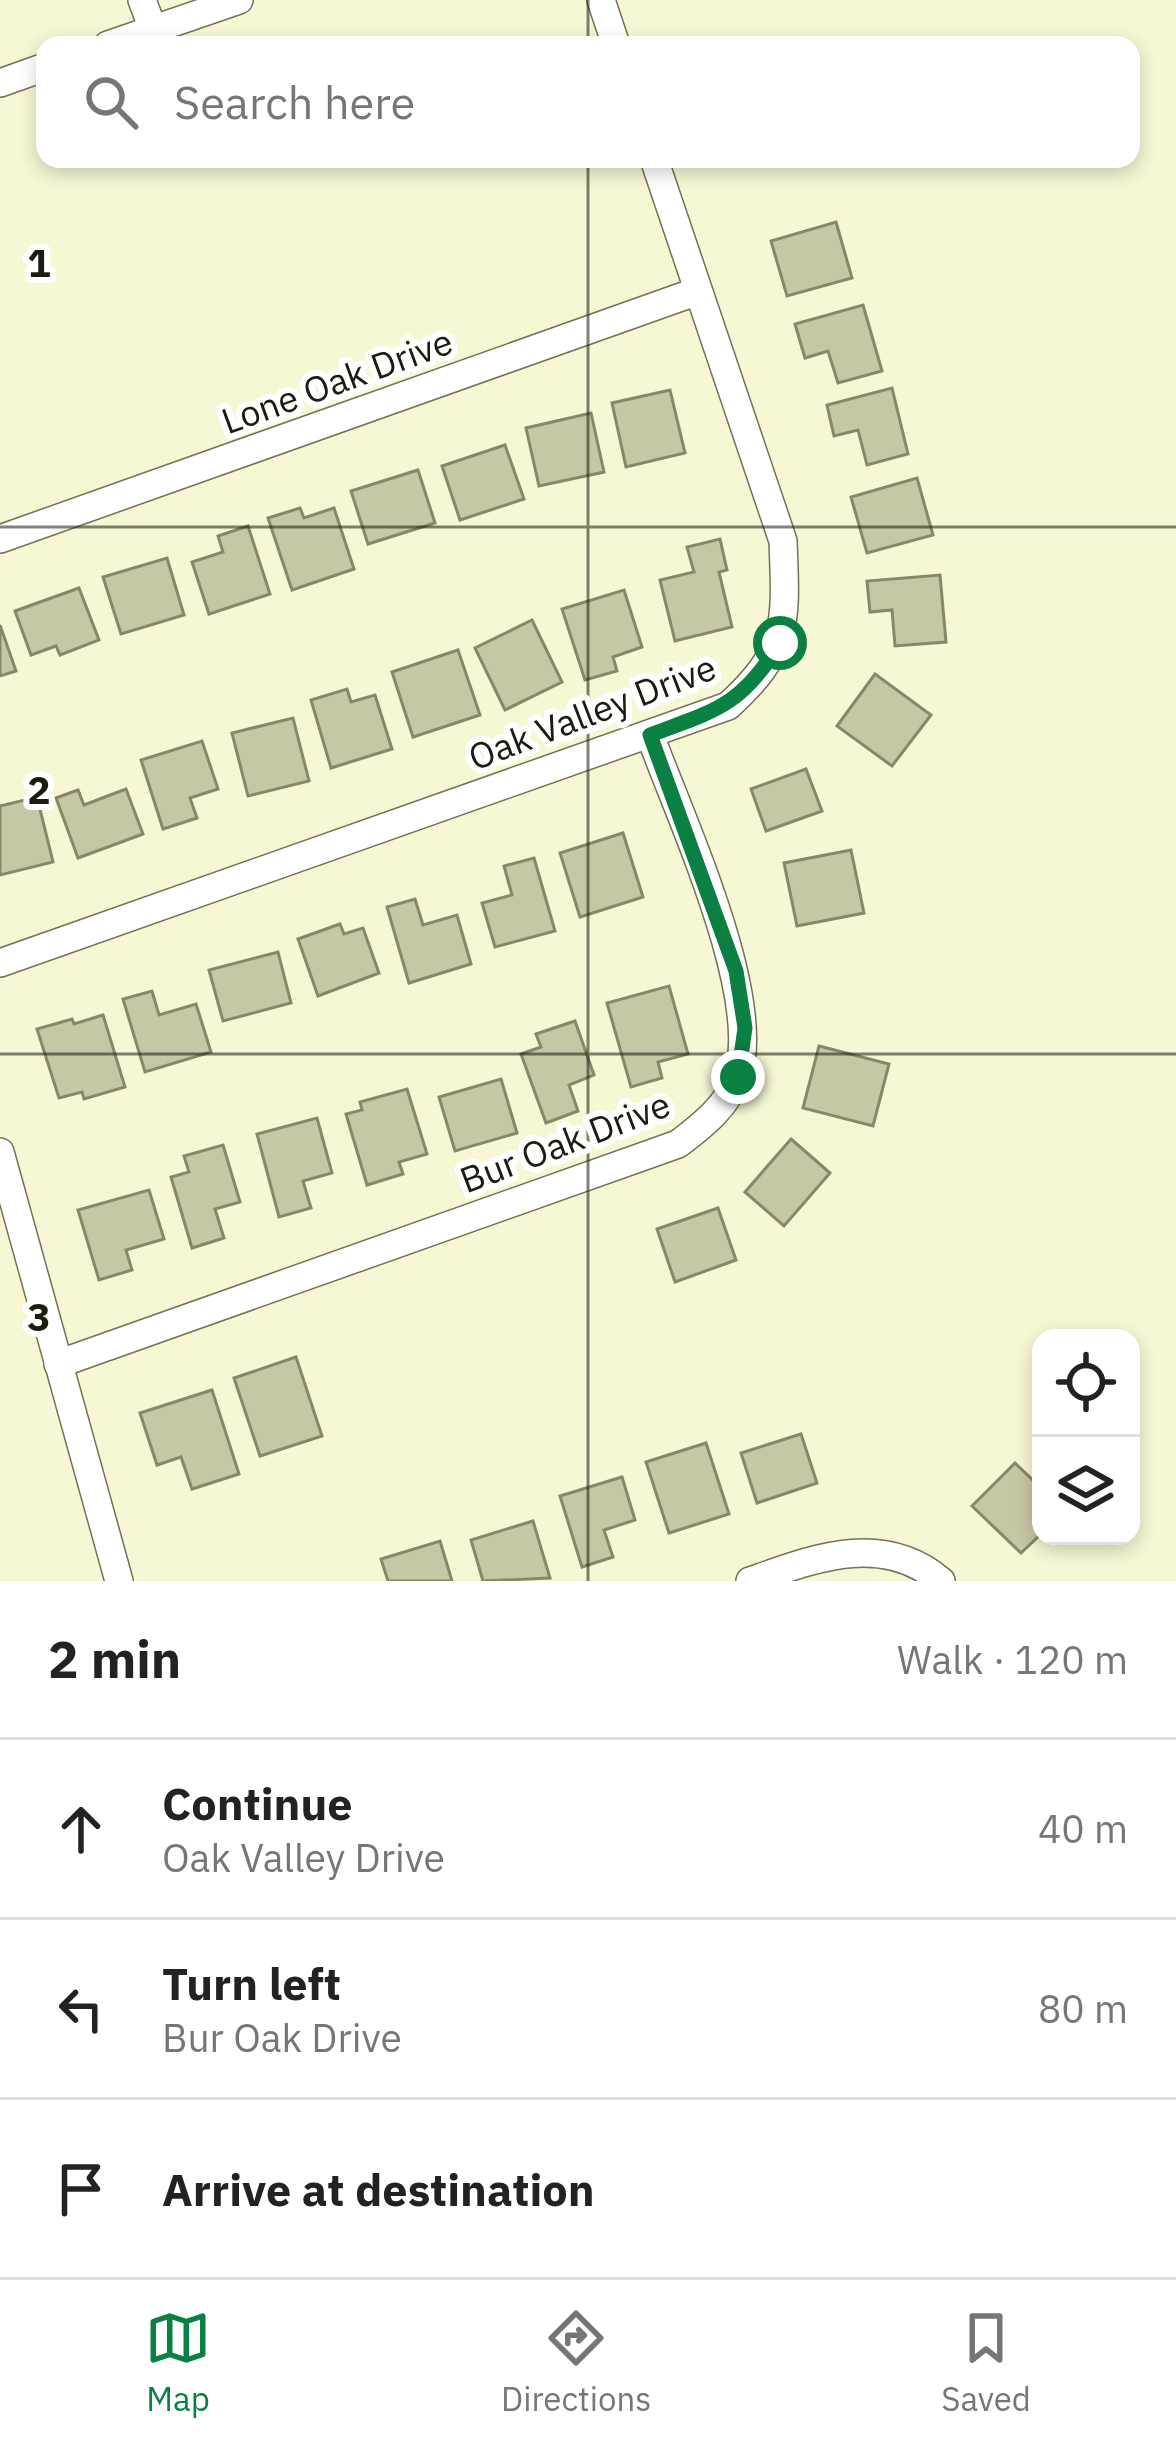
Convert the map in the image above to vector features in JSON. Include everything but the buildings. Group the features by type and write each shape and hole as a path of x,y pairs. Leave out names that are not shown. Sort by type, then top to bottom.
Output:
{"street":[{"path":"142,0 153,29"},
{"path":"133,36 238,0"},
{"path":"601,0 613,36"},
{"path":"0,83 36,70"},
{"name":"Oak Valley Drive","path":"0,963 728,706 758,678 780,643 783,542 657,168"},
{"name":"Lone Oak Drive","path":"0,539 698,291"},
{"name":"Bur Oak Drive","path":"58,1364 678,1144 712,1118 738,1077 745,1028 736,971 650,735"},
{"path":"0,1152 118,1581"},
{"path":"750,1581 818,1557 856,1550 899,1557 940,1581"}],"route":[{"path":"738,1077 745,1028 736,971 650,735 728,706 758,678 780,643"}]}
